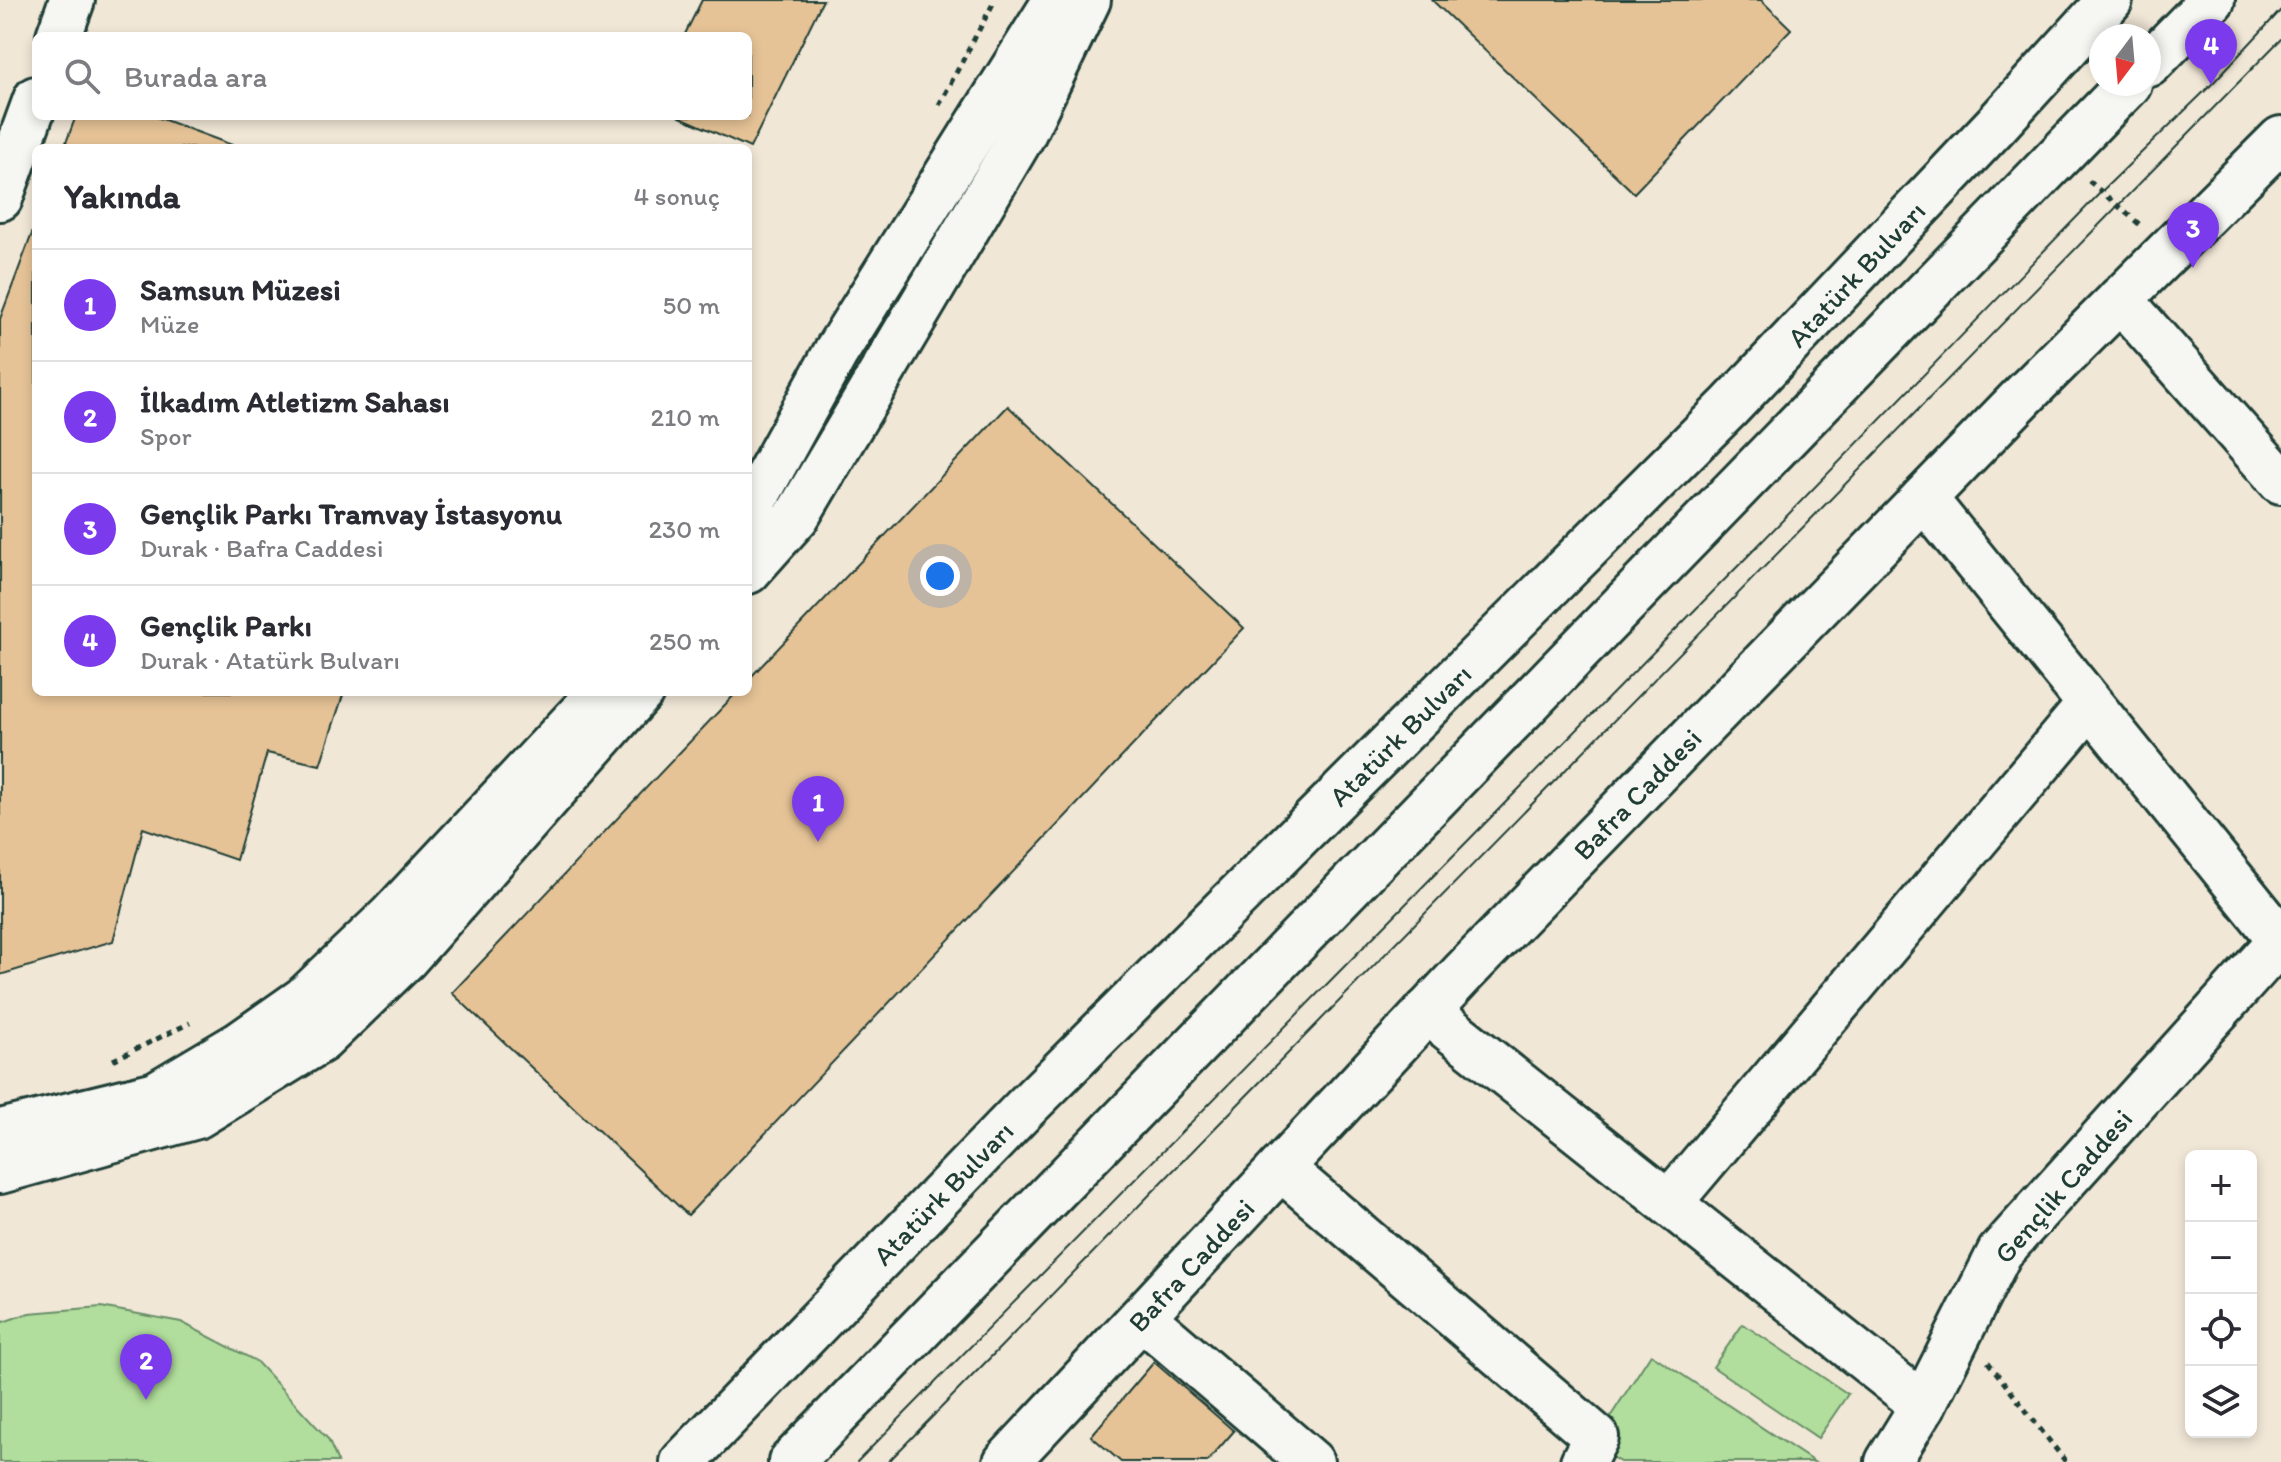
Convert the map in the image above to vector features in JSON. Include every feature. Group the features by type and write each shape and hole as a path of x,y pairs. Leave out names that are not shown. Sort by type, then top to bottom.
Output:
{"main road":[{"path":"60,32 72,0"},
{"path":"752,505 836,352 1056,0"},
{"path":"752,567 797,516 1023,134 1088,0"},
{"name":"Atatürk Bulvarı","path":"683,1462 1026,1107 1730,406 2006,115 2110,0"},
{"path":"2161,52 2212,0"},
{"path":"791,1462 2117,96"},
{"path":"0,198 32,110"},
{"name":"Bafra Caddesi","path":"1006,1462 1427,1011 1924,498 2281,139"},
{"path":"2120,299 2281,481"},
{"path":"1924,498 2281,940"},
{"path":"0,1132 156,1094 240,1044 304,999 390,917 597,696"},
{"path":"0,1171 197,1116 321,1040 406,958 637,696"},
{"path":"1669,1203 2089,705"},
{"name":"Gençlik Caddesi","path":"1888,1462 1923,1405 2000,1252 2281,940"},
{"name":"Gençlik Caddesi","path":"1914,1462 1977,1347 2024,1271 2281,978"},
{"path":"1427,1011 1923,1405"},
{"path":"1281,1168 1596,1437 1583,1462"},
{"path":"1142,1317 1311,1462"}],"path":[{"path":"101,1066 178,1027 193,1023"},
{"path":"1977,1347 2066,1462"}],"green space":[{"path":"101,1307 181,1322 256,1361 328,1439 338,1462 0,1462 0,1323 29,1313"},
{"path":"1743,1324 1848,1394 1818,1438 1713,1367"},
{"path":"1651,1354 1814,1462 1620,1462 1592,1445"}],"building":[{"path":"702,0 823,0 752,144 741,144 687,120 752,120 752,32 686,32"},
{"path":"1432,0 1761,0 1791,29 1634,193"},
{"path":"74,120 165,120 229,144 66,144"},
{"path":"32,234 32,696 343,696 320,765 267,753 236,860 143,828 113,941 0,975 0,319"},
{"path":"1008,406 1244,628 688,1215 452,993 733,696 752,696 752,676"},
{"path":"1154,1362 1234,1431 1207,1462 1121,1462 1091,1436"}],"tram line":[{"path":"857,1462 1744,560 2102,191 2211,85 2281,10"},
{"path":"888,1462 2281,39"}],"place":[{"name":"Gençlik Parkı","path":"2211,85"},
{"name":"Gençlik Parkı Tramvay İstasyonu","path":"2193,268"},
{"name":"Samsun Müzesi","path":"818,842"},
{"name":"İlkadım Atletizm Sahası","path":"146,1400"}]}
